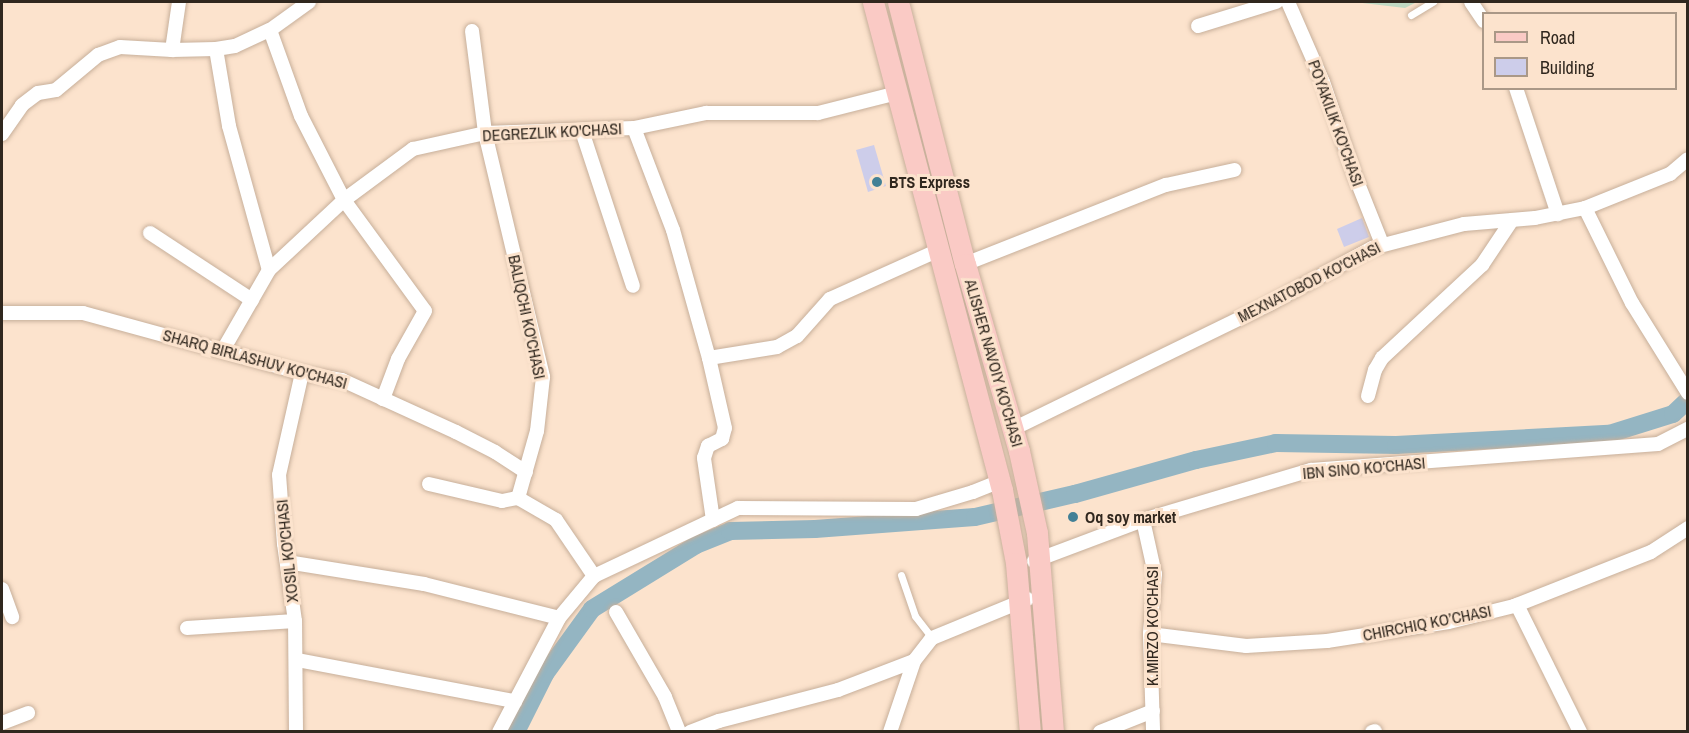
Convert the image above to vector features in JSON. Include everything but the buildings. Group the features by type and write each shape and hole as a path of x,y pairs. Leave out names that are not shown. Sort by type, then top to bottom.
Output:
{"main road":[{"name":"ALISHER NAVOIY KO'CHASI","path":"873,2 1001,486 1016,563 1030,732"},
{"name":"ALISHER NAVOIY KO'CHASI","path":"898,2 965,264 1013,429 1037,532 1053,732"}],"street":[{"path":"172,50 179,2"},
{"path":"2,134 22,105 38,93 56,90 98,55 120,47 172,50 235,46 270,30 309,2"},
{"path":"1198,26 1275,2"},
{"name":"POYAKILIK KO'CHASI","path":"1288,2 1323,82 1355,176 1382,244"},
{"path":"1471,2 1482,18"},
{"path":"270,30 301,116 344,200 425,311 398,359 382,399"},
{"name":"BALIQCHI KO'CHASI","path":"472,31 485,133 543,377 537,432 518,498"},
{"path":"216,49 229,126 269,270"},
{"path":"1517,90 1558,214"},
{"name":"DEGREZLIK KO'CHASI","path":"223,350 269,270 344,200 413,149 485,133 634,128 706,113 818,113 897,93"},
{"path":"634,128 673,230 709,358 725,428 722,439 708,446 704,458 713,520"},
{"path":"582,130 633,286"},
{"name":"MEXNATOBOD KO'CHASI","path":"1013,429 1269,304 1382,244 1464,224 1558,214 1585,208 1670,174 1688,159"},
{"path":"965,264 1166,185 1234,170"},
{"path":"1585,208 1632,303 1688,393"},
{"path":"1368,396 1375,370 1382,358 1482,265 1512,220"},
{"path":"150,233 252,300"},
{"path":"709,358 777,346 797,336 830,299 937,251"},
{"name":"SHARQ BIRLASHUV KO'CHASI","path":"2,313 83,313 302,373 342,380 495,452 526,472"},
{"name":"XOSIL KO'CHASI","path":"296,732 295,621 279,475 302,373"},
{"name":"IBN SINO KO‘CHASI","path":"1016,563 1040,561 1062,549 1143,520 1311,470 1658,444 1685,433"},
{"path":"429,484 502,501 518,498 556,520 594,576"},
{"path":"499,732 559,618 594,576 738,507 916,509 1001,486"},
{"name":"K.MIRZO KO'CHASI","path":"1143,520 1155,574 1150,634 1153,732"},
{"name":"CHIRCHIQ KO’CHASI","path":"1150,634 1246,646 1327,641 1449,622 1517,605 1651,552 1688,528"},
{"path":"287,562 424,584 559,618"},
{"path":"2,589 12,617"},
{"path":"890,732 914,661 932,638 1020,600 1043,597"},
{"path":"1517,605 1580,732"},
{"path":"616,612 665,697 679,732"},
{"path":"187,628 295,621"},
{"path":"297,660 515,701"},
{"path":"690,732 719,721 838,690 914,661"},
{"path":"1100,732 1153,711"},
{"path":"2,723 28,713"}],"lane":[{"path":"1411,15 1433,2"},
{"path":"901,575 915,616 932,638"}],"green space":[{"path":"1354,2 1417,2 1405,8"}],"waterway":[{"path":"516,732 545,674 592,609 696,545 730,531 815,529 975,517 1075,494 1196,460 1276,443 1396,445 1609,434 1673,414 1688,400"}],"place":[{"name":"BTS Express","path":"877,182"},
{"name":"Oq soy market","path":"1073,517"}]}
